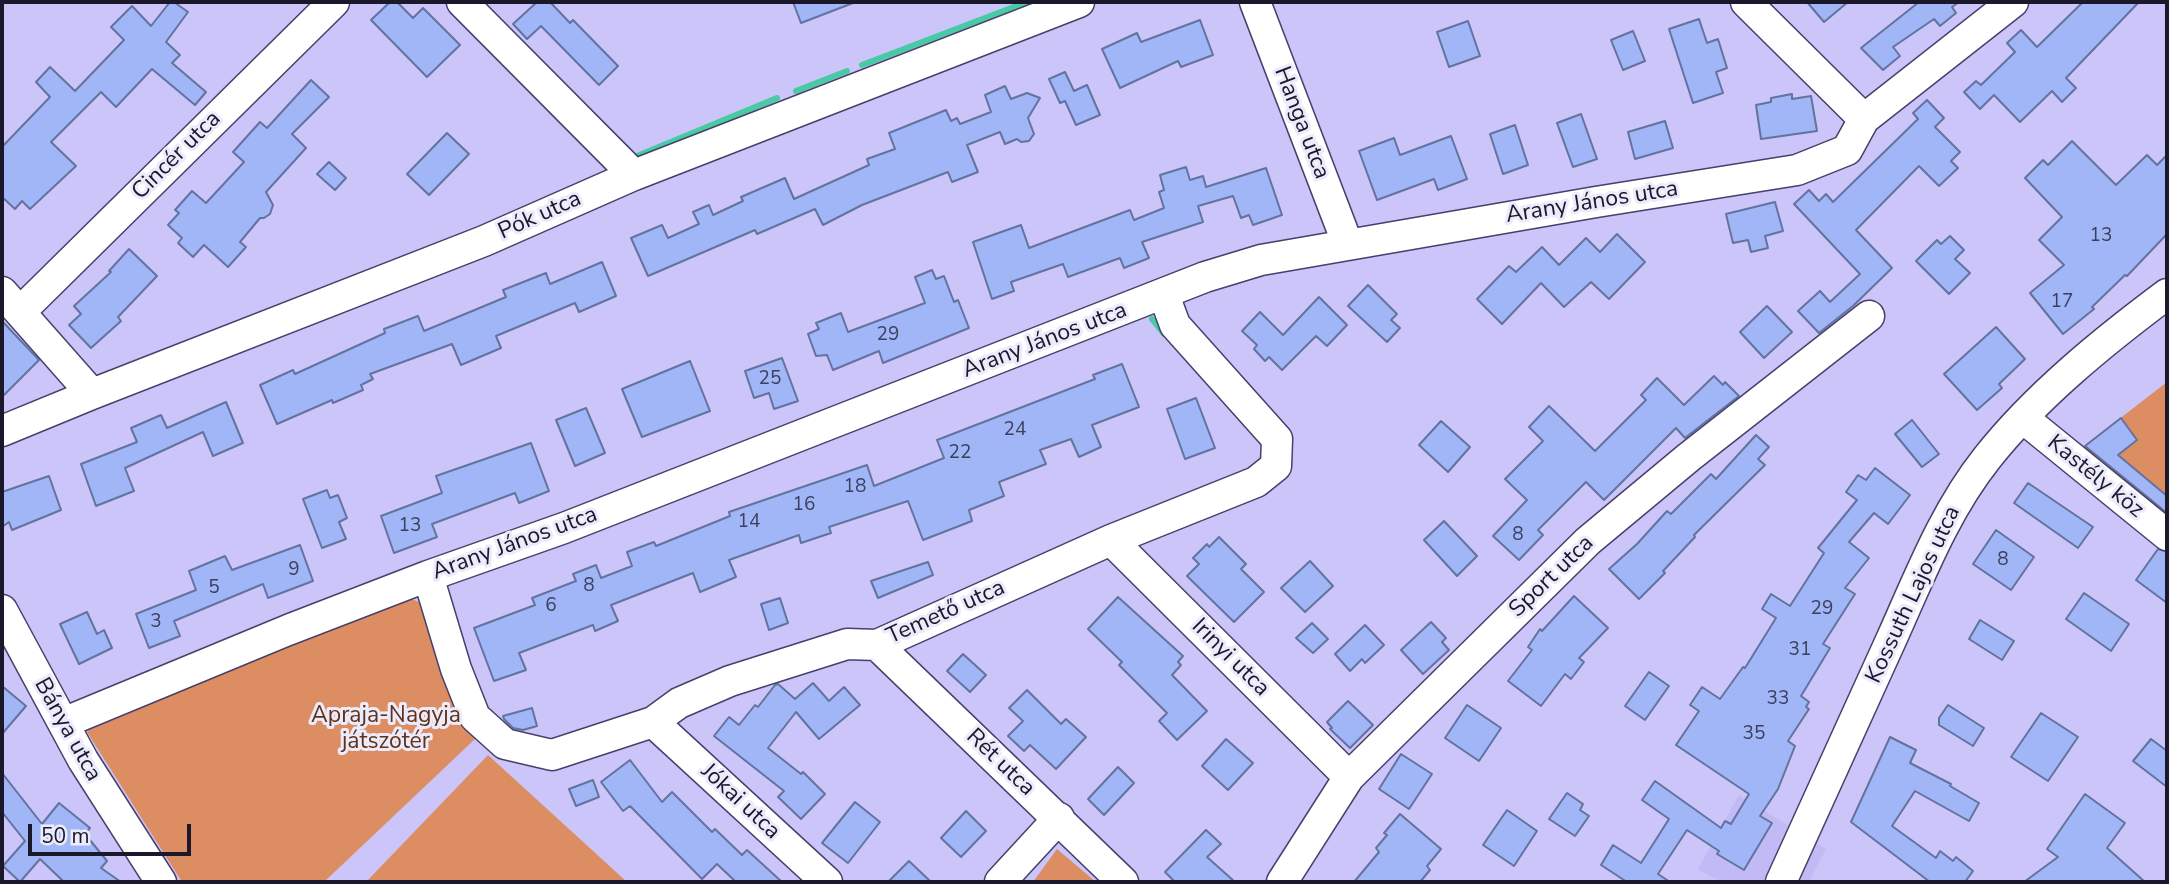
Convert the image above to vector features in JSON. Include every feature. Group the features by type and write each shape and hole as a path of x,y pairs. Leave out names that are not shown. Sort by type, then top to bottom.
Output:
{"street":[{"name":"Cincér utca","path":"11,302 334,2"},
{"path":"462,2 634,175"},
{"name":"Pók utca","path":"2,431 484,241 634,175 1079,2"},
{"name":"Hanga utca","path":"1255,2 1348,245"},
{"path":"1746,2 1864,120"},
{"name":"Arany János utca","path":"63,723 288,630 564,527 1205,277 1261,260 1797,170 1847,150 1864,120 2013,2"},
{"name":"Kossuth Lajos utca","path":"1782,882 1929,554 1965,491 1987,458 2022,418 2060,381 2167,294"},
{"name":"Temető utca","path":"428,576 456,669 475,717 505,744 552,754 653,722 679,703 730,681 848,644 877,645 1111,540 1256,482 1276,467 1278,439 1175,325 1164,295"},
{"path":"11,302 92,394"},
{"name":"Sport utca","path":"1282,882 1349,777 1588,541 1689,457 1869,316"},
{"name":"Kastély köz","path":"2022,418 2167,535"},
{"name":"Irinyi utca","path":"1111,540 1349,777"},
{"name":"Bánya utca","path":"2,610 106,799 161,882"},
{"name":"Rét utca","path":"877,645 1123,882"},
{"name":"Jókai utca","path":"653,722 827,882"},
{"path":"1000,882 1059,818"}],"shaded area":[{"path":"1739,795 1826,849 1809,882 1721,882 1698,869"}],"green space":[{"path":"2167,382 2167,524 2078,451"},
{"name":"Apraja-Nagyja játszótér","path":"409,598 424,604 476,738 324,882 182,882 87,732 95,721"},
{"path":"488,755 627,882 366,882"},
{"path":"1057,849 1096,882 1033,882"}],"building":[{"path":"170,2 188,12 166,42 180,55 172,63 206,92 195,105 152,69 116,107 101,92 51,142 76,166 30,209 22,201 15,209 2,197 2,147 50,97 36,82 50,67 75,91 124,40 111,27 132,6 151,26"},
{"path":"390,2 397,2 413,18 423,8 460,45 427,77 371,20"},
{"path":"537,2 550,2 570,23 573,20 618,66 599,85 541,26 527,39 513,24"},
{"path":"793,2 853,2 853,3 801,23"},
{"path":"1807,2 1848,2 1824,22"},
{"path":"1919,2 1959,2 1952,7 1956,13 1940,26 1934,19 1893,47 1900,56 1883,70 1861,48"},
{"path":"2083,2 2139,2 2066,78 2076,88 2062,102 2052,91 2020,122 1994,95 1980,109 1964,92 1976,81 1981,85 2015,52 2007,43 2021,30 2037,47"},
{"path":"1699,19 1707,43 1718,39 1727,68 1716,72 1723,93 1693,103 1669,29"},
{"path":"1200,20 1213,55 1181,67 1178,61 1120,88 1102,49 1137,33 1141,42"},
{"path":"1468,21 1480,56 1449,67 1437,32"},
{"path":"1633,31 1645,61 1623,70 1611,40"},
{"path":"1065,72 1074,91 1087,85 1100,115 1076,125 1065,101 1060,103 1049,79"},
{"path":"311,80 329,97 292,134 306,148 266,192 273,205 270,214 260,218 240,242 246,247 228,267 204,245 193,257 178,243 182,238 168,225 179,213 175,210 192,191 206,203 244,162 233,152 260,122 267,128"},
{"path":"1005,86 1011,99 1027,93 1040,98 1028,118 1034,134 1029,141 1021,142 1017,139 1005,144 1000,132 967,145 978,172 952,182 948,172 862,205 823,225 815,209 757,234 755,230 648,276 631,238 662,225 668,238 699,224 693,212 709,205 713,215 743,201 741,197 785,178 794,199 869,165 867,159 895,149 889,133 946,110 951,121 957,118 960,124 991,112 985,95"},
{"path":"1792,94 1792,99 1811,96 1817,131 1761,139 1756,105 1771,102 1771,98"},
{"path":"1927,100 1944,118 1935,127 1960,152 1951,161 1958,168 1939,186 1919,166 1856,230 1892,268 1853,306 1819,333 1798,311 1820,291 1830,302 1860,274 1794,204 1809,190 1819,201 1826,194 1833,202 1918,119 1913,113"},
{"path":"1581,114 1597,159 1573,167 1557,123"},
{"path":"1665,121 1673,148 1635,159 1628,132"},
{"path":"1515,125 1528,165 1503,174 1490,134"},
{"path":"447,133 469,154 429,195 407,174"},
{"path":"1451,136 1467,179 1438,190 1434,179 1377,200 1359,151 1394,138 1400,155"},
{"path":"2072,141 2116,185 2147,155 2157,165 2167,155 2167,234 2127,276 2092,307 2094,309 2063,334 2030,293 2064,265 2039,240 2062,217 2025,178 2043,160 2048,165"},
{"path":"329,162 346,178 335,190 317,174"},
{"path":"1186,167 1190,180 1203,176 1206,187 1266,168 1282,215 1253,225 1249,215 1241,218 1233,196 1198,206 1203,222 1142,242 1149,258 1124,268 1120,258 1068,277 1063,264 1011,282 1014,291 992,299 973,242 1021,225 1029,248 1130,210 1134,220 1164,208 1159,192 1164,190 1160,175"},
{"path":"1775,202 1783,231 1765,236 1768,248 1751,252 1748,240 1733,243 1726,214"},
{"path":"1617,234 1645,262 1609,299 1591,282 1564,307 1541,283 1502,324 1477,299 1509,266 1516,272 1542,247 1559,265 1586,238 1600,252"},
{"path":"1950,236 1964,250 1955,259 1970,273 1949,294 1916,261 1937,240 1941,244"},
{"path":"129,249 157,276 118,317 121,321 91,348 69,325 81,314 74,306 111,272 109,271"},
{"path":"602,262 616,296 579,312 575,303 496,336 501,348 461,365 452,344 370,374 373,379 361,385 363,390 277,424 260,385 293,370 295,374 385,333 384,329 418,316 424,331 506,297 503,290 546,273 550,284"},
{"path":"932,270 936,279 944,276 954,302 958,300 969,328 883,363 879,351 833,370 827,355 816,356 808,334 819,329 816,323 841,313 848,332 925,303 915,277"},
{"path":"1368,285 1397,314 1391,320 1400,328 1387,342 1348,306"},
{"path":"1319,297 1347,325 1327,346 1316,336 1282,370 1269,357 1265,361 1254,349 1257,345 1242,331 1260,312 1283,335"},
{"path":"1767,306 1792,332 1764,358 1740,332"},
{"path":"2,321 39,360 2,397"},
{"path":"1996,327 2025,359 1999,384 2002,388 1977,410 1944,374"},
{"path":"782,358 798,401 774,409 769,393 754,398 745,371"},
{"path":"690,361 710,411 642,437 622,389"},
{"path":"1122,364 1139,407 1092,425 1101,447 1079,457 1071,439 1040,450 1046,464 999,482 1004,496 969,510 972,521 923,540 908,501 829,527 831,533 801,543 799,535 729,560 736,577 700,592 693,573 611,605 618,621 595,631 593,625 519,653 526,670 494,681 474,628 535,605 532,598 576,581 573,574 596,565 601,578 632,566 627,552 654,542 656,546 730,516 729,512 867,465 874,486 944,458 937,440 1095,379 1093,375"},
{"path":"1714,376 1723,385 1725,382 1739,396 1685,438 1676,428 1604,500 1586,482 1538,530 1543,535 1519,560 1493,536 1527,500 1505,479 1543,441 1529,427 1549,406 1595,451 1646,400 1641,395 1657,378 1684,405"},
{"path":"1196,398 1215,448 1185,459 1167,409"},
{"path":"226,402 243,443 213,456 203,432 125,468 134,491 96,506 81,464 137,442 131,428 161,415 167,428"},
{"path":"586,408 605,453 575,466 556,420"},
{"path":"2121,418 2137,440 2118,455 2167,496 2167,513 2085,446"},
{"path":"1912,420 1939,454 1922,467 1895,434"},
{"path":"1441,421 1470,447 1448,472 1419,445"},
{"path":"1756,435 1769,447 1758,459 1765,465 1694,535 1663,571 1665,573 1639,599 1609,569 1637,544 1667,511 1671,514 1711,474 1716,479"},
{"path":"531,443 549,491 519,503 515,493 432,524 437,537 394,553 381,516 442,493 436,476"},
{"path":"1875,468 1910,495 1888,524 1874,513 1849,542 1869,558 1845,588 1855,594 1823,644 1830,648 1801,696 1809,702 1806,707 1809,709 1788,741 1795,746 1778,789 1760,816 1772,823 1744,870 1717,854 1719,851 1687,830 1658,874 1670,882 1627,882 1601,865 1613,845 1641,863 1669,819 1642,800 1655,781 1721,828 1725,821 1731,824 1749,794 1676,745 1699,711 1690,705 1702,687 1720,699 1743,667 1745,668 1776,618 1762,609 1771,594 1790,606 1824,553 1818,548 1857,500 1846,492 1858,475 1866,480"},
{"path":"49,476 61,510 12,530 9,522 2,527 2,492"},
{"path":"2028,483 2093,527 2078,548 2014,503"},
{"path":"327,490 330,498 338,495 347,518 339,522 346,539 322,548 303,499"},
{"path":"1444,521 1477,556 1457,576 1424,540"},
{"path":"1996,530 2034,557 2011,590 1973,564"},
{"path":"1219,537 1246,564 1241,569 1264,592 1234,622 1187,576 1199,564 1193,558"},
{"path":"300,545 313,581 268,598 263,584 174,621 180,636 149,648 136,614 196,590 189,571 225,556 232,570"},
{"path":"2158,549 2167,552 2167,603 2136,580"},
{"path":"1310,561 1333,586 1305,612 1281,588"},
{"path":"928,562 933,575 878,598 871,581"},
{"path":"2084,593 2129,624 2111,651 2066,619"},
{"path":"1574,596 1608,628 1579,658 1584,662 1571,679 1565,674 1541,706 1508,681 1532,650 1528,647 1540,629 1542,631"},
{"path":"1118,597 1183,656 1178,662 1181,665 1172,675 1207,711 1177,740 1159,721 1167,713 1119,665 1122,662 1088,629"},
{"path":"780,598 788,623 769,630 761,604"},
{"path":"87,612 97,634 104,630 112,648 79,664 60,624"},
{"path":"1980,620 2014,641 2002,660 1969,639"},
{"path":"1431,622 1446,638 1442,642 1449,650 1423,674 1401,650"},
{"path":"1312,623 1328,639 1313,653 1296,638"},
{"path":"1365,625 1384,645 1365,663 1362,659 1350,671 1335,654"},
{"path":"963,654 986,675 970,692 947,671"},
{"path":"1649,672 1669,686 1645,720 1625,706"},
{"path":"813,683 829,701 844,687 860,705 819,739 796,712 768,748 801,774 803,772 825,794 801,819 778,797 784,791 714,736 729,717 739,725 775,685 778,684 795,699"},
{"path":"2,686 26,706 2,734"},
{"path":"1027,690 1061,724 1066,719 1086,737 1056,769 1030,745 1024,751 1008,736 1023,721 1009,708"},
{"path":"1348,701 1373,725 1350,748 1330,729 1332,728 1327,722"},
{"path":"1467,705 1501,728 1479,761 1445,738"},
{"path":"1948,705 1984,728 1973,746 1939,725 1939,718"},
{"path":"532,708 537,726 523,730 513,728 503,716"},
{"path":"2041,713 2078,737 2048,781 2011,757"},
{"path":"1890,737 1916,750 1910,763 1951,784 1950,786 1979,803 1969,821 1915,791 1892,826 1936,858 1940,851 1953,861 1956,857 1973,871 1965,882 1930,882 1851,822"},
{"path":"1226,739 1253,763 1228,790 1202,766"},
{"path":"2151,739 2167,751 2167,787 2133,761"},
{"path":"1401,754 1432,774 1409,809 1379,789"},
{"path":"630,760 662,802 672,792 712,832 715,829 742,855 747,850 782,882 736,882 717,864 702,879 630,806 623,811 601,782"},
{"path":"1118,767 1134,783 1104,815 1088,799"},
{"path":"2,773 42,824 59,803 90,828 85,834 107,861 101,868 121,882 64,882 40,859 20,882 3,866 25,841 2,812"},
{"path":"593,780 599,797 576,806 569,789"},
{"path":"1567,793 1583,804 1580,810 1589,816 1575,836 1549,819"},
{"path":"2085,794 2125,823 2107,848 2145,882 2024,882 2058,857 2047,849"},
{"path":"855,802 880,822 848,863 822,843"},
{"path":"1507,810 1537,831 1514,866 1483,845"},
{"path":"966,811 986,831 961,857 941,838"},
{"path":"1400,814 1441,849 1427,866 1430,870 1420,882 1354,882 1379,852 1376,848 1387,835 1384,833"},
{"path":"1206,830 1221,844 1207,857 1235,882 1175,882 1165,872"},
{"path":"909,861 931,882 888,882"}],"waterway":[{"path":"862,65 1027,2"},
{"path":"796,91 847,71"},
{"path":"637,156 777,98"},
{"path":"1152,319 1164,334"}]}
